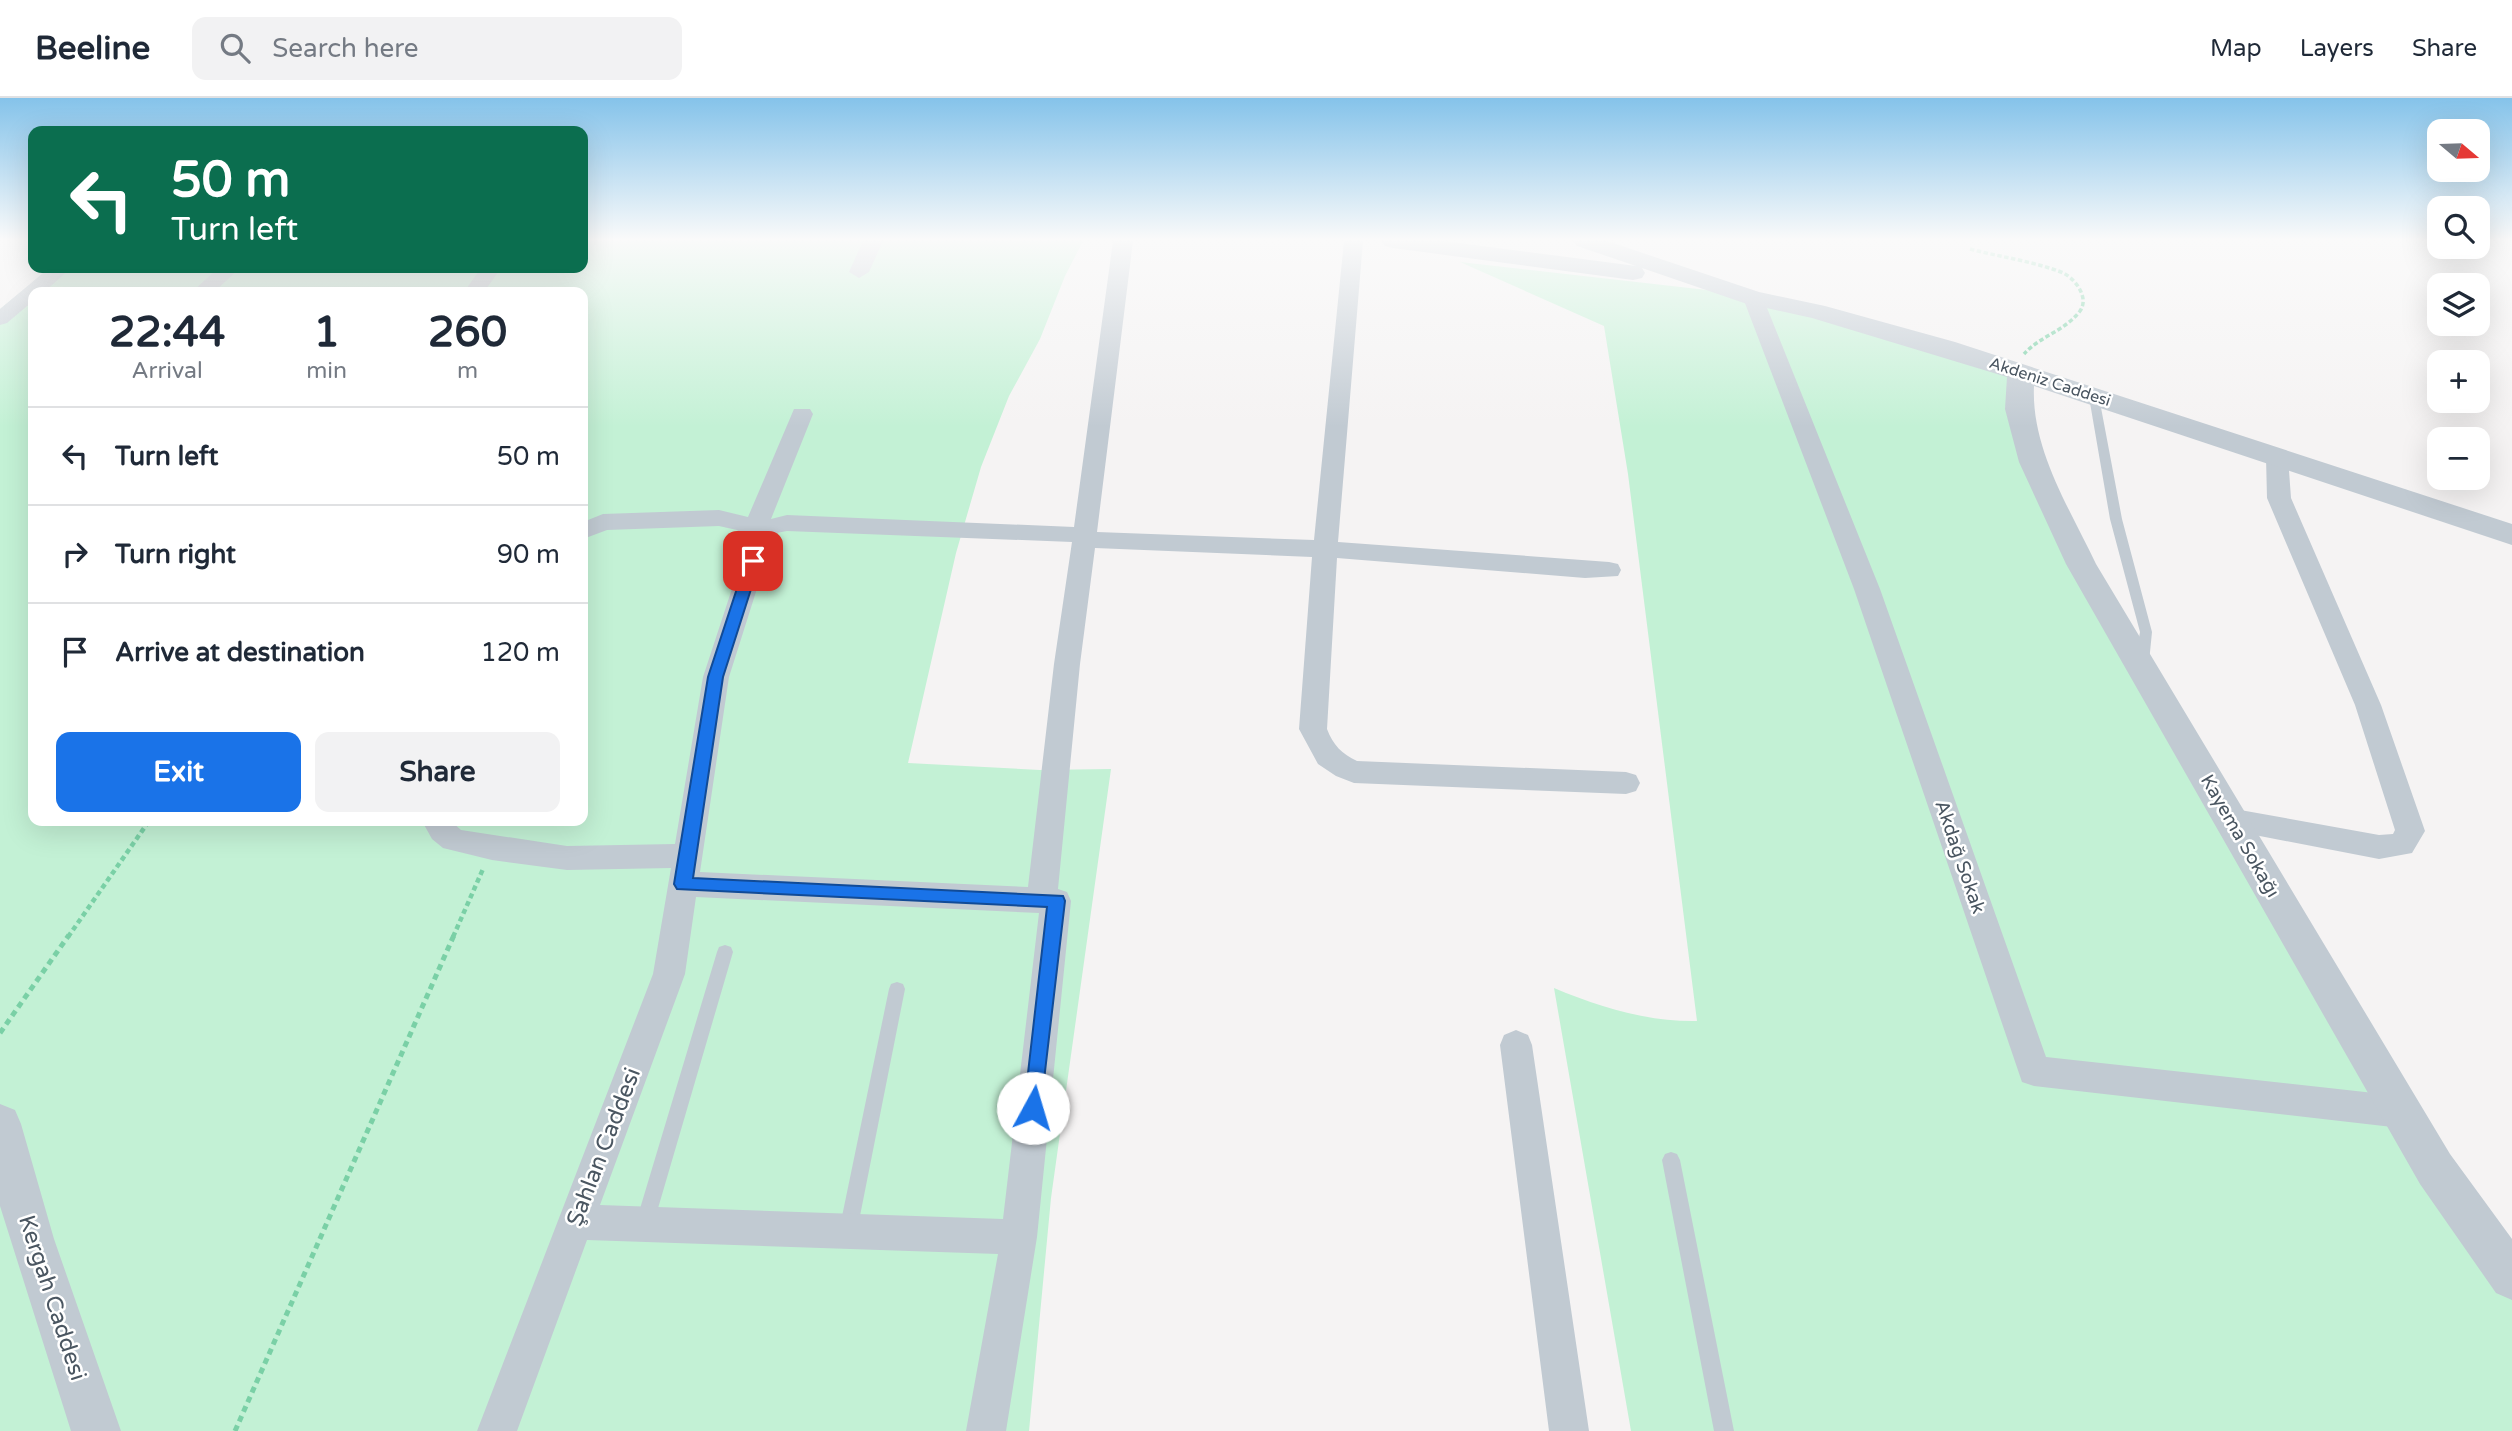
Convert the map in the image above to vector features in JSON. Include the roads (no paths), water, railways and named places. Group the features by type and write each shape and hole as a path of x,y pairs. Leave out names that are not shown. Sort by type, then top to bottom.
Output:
{"street":[{"path":"0,319 19,303"},
{"path":"1042,900 1067,664 1115,303"},
{"path":"1348,303 1325,549 1313,729 1318,745 1334,764 1354,772 1626,783"},
{"name":"Akdağ Sokak","path":"1755,303 1867,589 2034,1071 2401,1112"},
{"name":"Akdeniz Caddesi","path":"1776,303 1842,318 2021,373 2512,535"},
{"name":"Kayema Sokağı","path":"2021,373 2019,409 2033,462 2081,564 2435,1169 2512,1277"},
{"path":"754,530 802,414"},
{"path":"2229,819 2379,847 2402,845 2410,831 2368,705 2280,498 2277,457"},
{"path":"588,529 603,522 719,518 745,524 754,530 787,523 1325,549 1609,570"},
{"name":"Şahlan Caddesi","path":"497,1431 669,974 716,677 761,538 754,530"},
{"path":"439,826 453,840 492,849 685,870 1056,901 1019,1237 986,1431"},
{"path":"1516,1045 1569,1431"},
{"name":"Kergah Caddesi","path":"0,1124 31,1239 96,1431"},
{"path":"576,1222 1019,1237"}],"lane":[{"path":"2094,397 2116,519 2146,632 2142,665"},
{"path":"644,1224 725,952"},
{"path":"848,1231 897,989"},
{"path":"1671,1160 1724,1431"}]}
